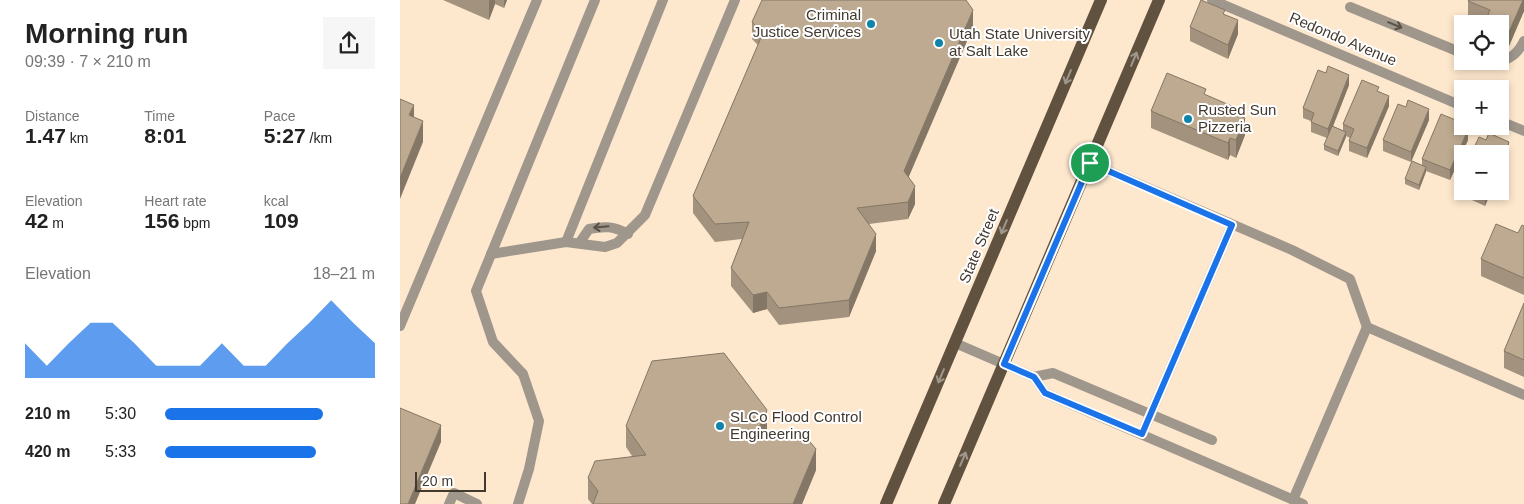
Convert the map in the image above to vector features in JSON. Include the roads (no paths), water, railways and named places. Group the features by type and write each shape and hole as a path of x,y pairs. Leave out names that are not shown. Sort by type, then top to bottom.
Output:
{"main road":[{"name":"State Street","path":"886,504 1101,0"},
{"path":"944,504 1159,0"}],"street":[{"path":"400,326 537,0"},
{"path":"518,504 529,470 539,421 524,374 493,342 476,292 595,0"},
{"path":"566,242 663,0"},
{"path":"492,254 566,242 580,242 604,247 617,243 628,234 645,215 735,0"},
{"name":"Redondo Avenue","path":"1212,0 1454,103"},
{"path":"1350,7 1454,50"},
{"path":"1509,58 1519,52 1524,41"},
{"path":"1509,125 1524,131"},
{"path":"955,343 1034,377 1045,393 1298,502 1367,327 1350,279 1292,250 1090,163"},
{"path":"1142,434 1232,225"},
{"path":"580,242 589,229 602,226 615,227 628,234"},
{"path":"1367,327 1524,395"},
{"path":"1034,377 1053,373 1212,440"},
{"path":"449,504 454,493 477,504"}],"place":[{"name":"Criminal Justice Services","path":"871,24"},
{"name":"Utah State University at Salt Lake","path":"939,43"},
{"name":"Rusted Sun Pizzeria","path":"1188,119"},
{"name":"SLCo Flood Control Engineering","path":"720,426"}]}
